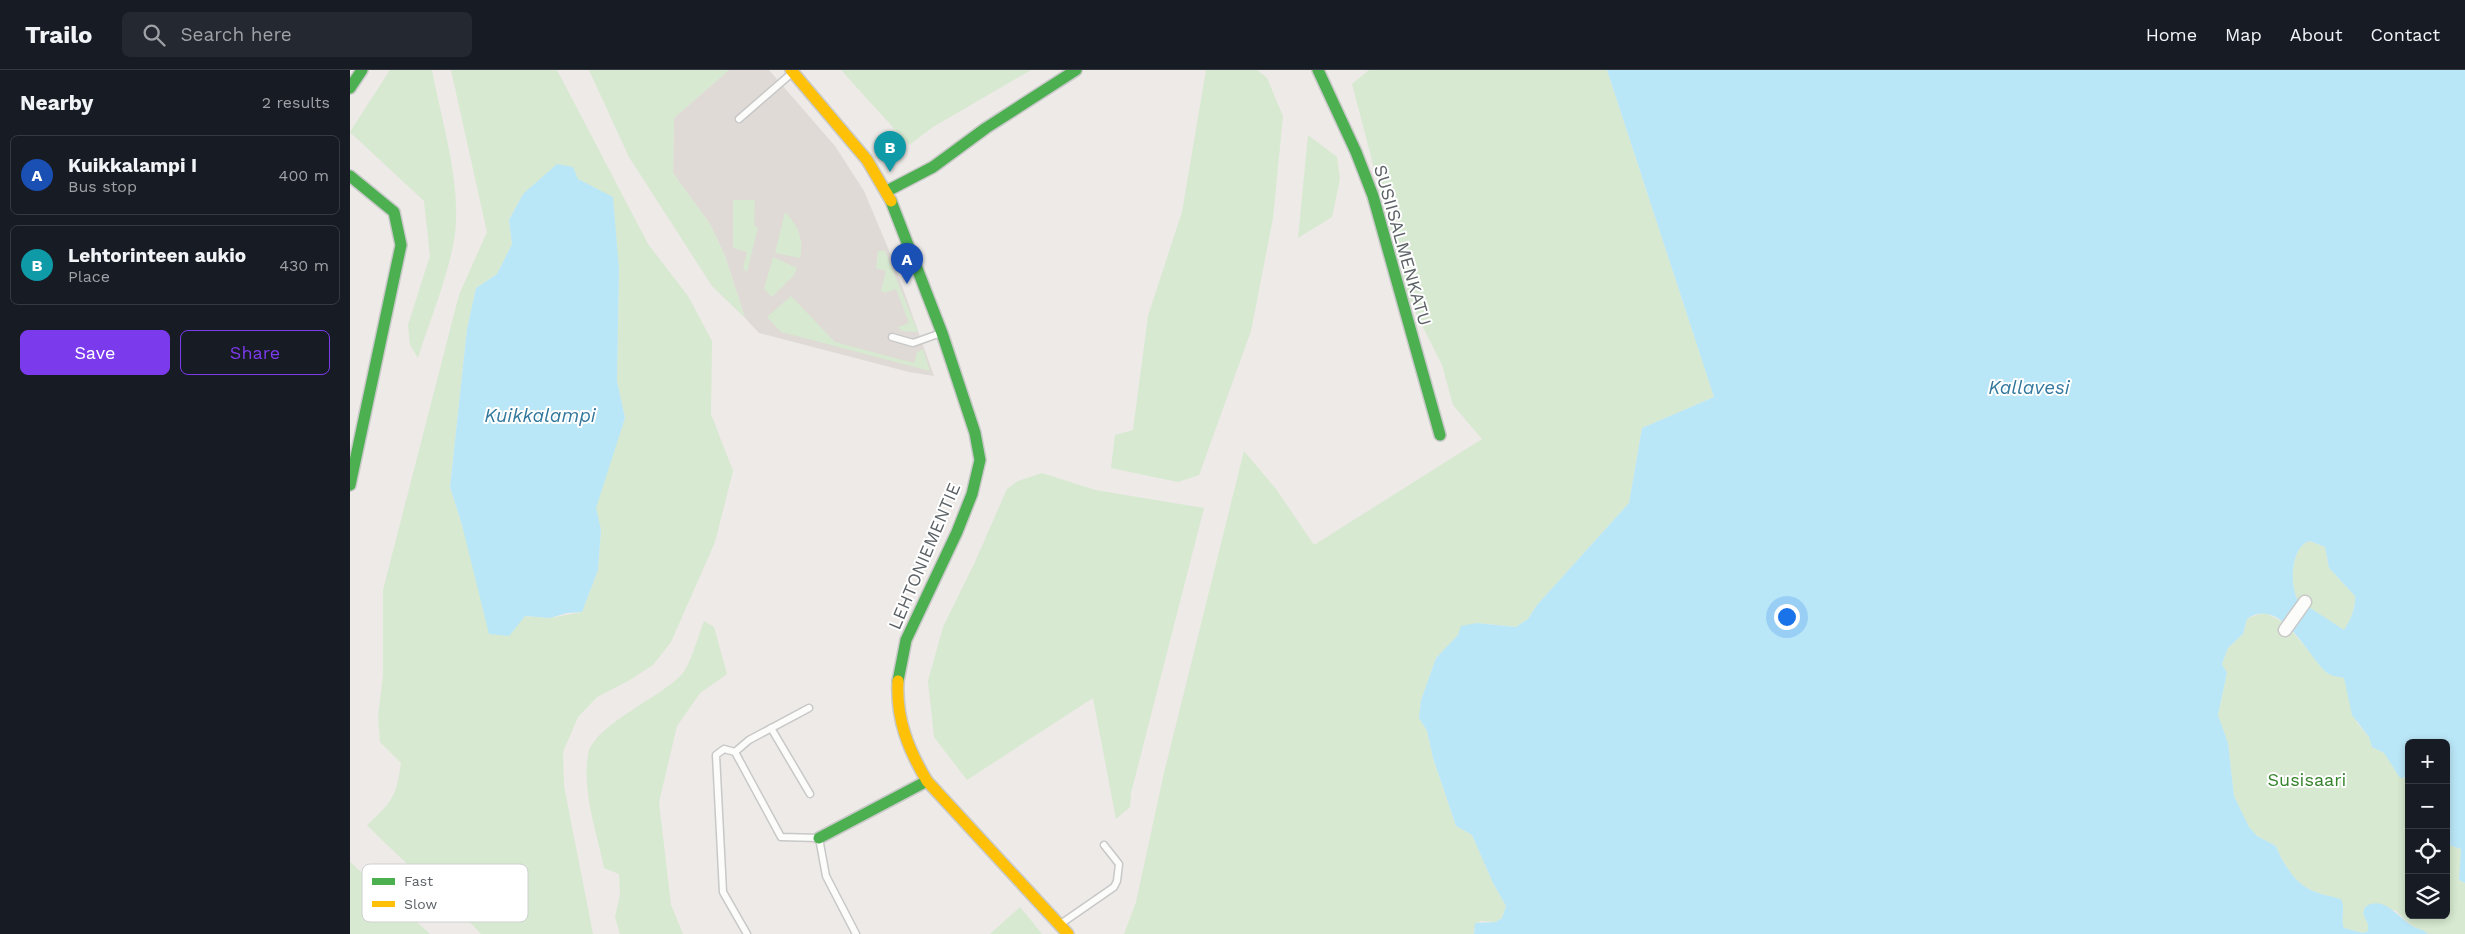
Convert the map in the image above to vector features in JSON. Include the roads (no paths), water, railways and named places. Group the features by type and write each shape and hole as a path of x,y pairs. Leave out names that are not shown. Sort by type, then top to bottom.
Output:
{"street":[{"path":"350,88 362,70"},
{"path":"887,191 933,167 986,128 1076,70"},
{"name":"SUSIISALMENKATU","path":"1318,70 1356,152 1373,196 1440,435"},
{"name":"LEHTONIEMENTIE","path":"792,71 867,160 887,191 942,333 970,416 980,460 972,494 957,532 906,640 898,684 900,723 910,753 927,781 1068,934"},
{"path":"350,176 394,212 401,245 350,484"},
{"path":"2284,630 2305,602"},
{"path":"819,838 927,781"}],"lane":[{"path":"739,119 792,71"},
{"path":"892,337 913,342 942,333"},
{"path":"735,752 749,740 809,708"},
{"path":"771,728 810,794"},
{"path":"747,934 723,892 716,755 724,749 735,752 781,837 819,838 826,876 856,934"},
{"path":"1060,924 1114,887 1117,881 1118,864 1104,845"}],"water":[{"name":"Kallavesi","path":"1607,70 2465,70 2465,883 2459,880 2461,849 2450,845 2450,739 2405,739 2405,777 2400,778 2384,753 2372,747 2369,737 2352,715 2344,678 2328,674 2292,630 2281,621 2271,615 2259,614 2247,619 2243,634 2228,648 2222,664 2227,673 2218,715 2228,743 2234,796 2249,827 2257,836 2276,846 2288,869 2307,888 2341,899 2344,928 2363,933 2368,931 2368,925 2363,913 2365,907 2379,904 2391,909 2408,923 2428,934 1474,934 1475,923 1496,922 1502,918 1506,906 1493,883 1472,835 1456,826 1433,758 1427,731 1419,718 1421,700 1436,658 1458,635 1461,626 1477,623 1516,627 1528,619 1537,605 1629,503 1642,428 1714,397","holes":["2310,541 2325,547 2329,568 2355,596 2355,605 2344,630 2298,600 2295,594 2293,585 2295,558 2304,544"]},
{"name":"Kuikkalampi","path":"557,164 573,167 578,179 613,197 619,269 617,381 625,418 596,508 601,530 598,570 582,612 567,613 550,618 525,616 509,636 489,634 462,525 450,487 467,329 476,288 497,274 512,244 509,220 523,194"}],"place":[{"name":"Lehtorinteen aukio","path":"890,172"},
{"name":"Kuikkalampi I","path":"907,284"}],"park label":[{"name":"Susisaari","path":"2307,779"}]}
